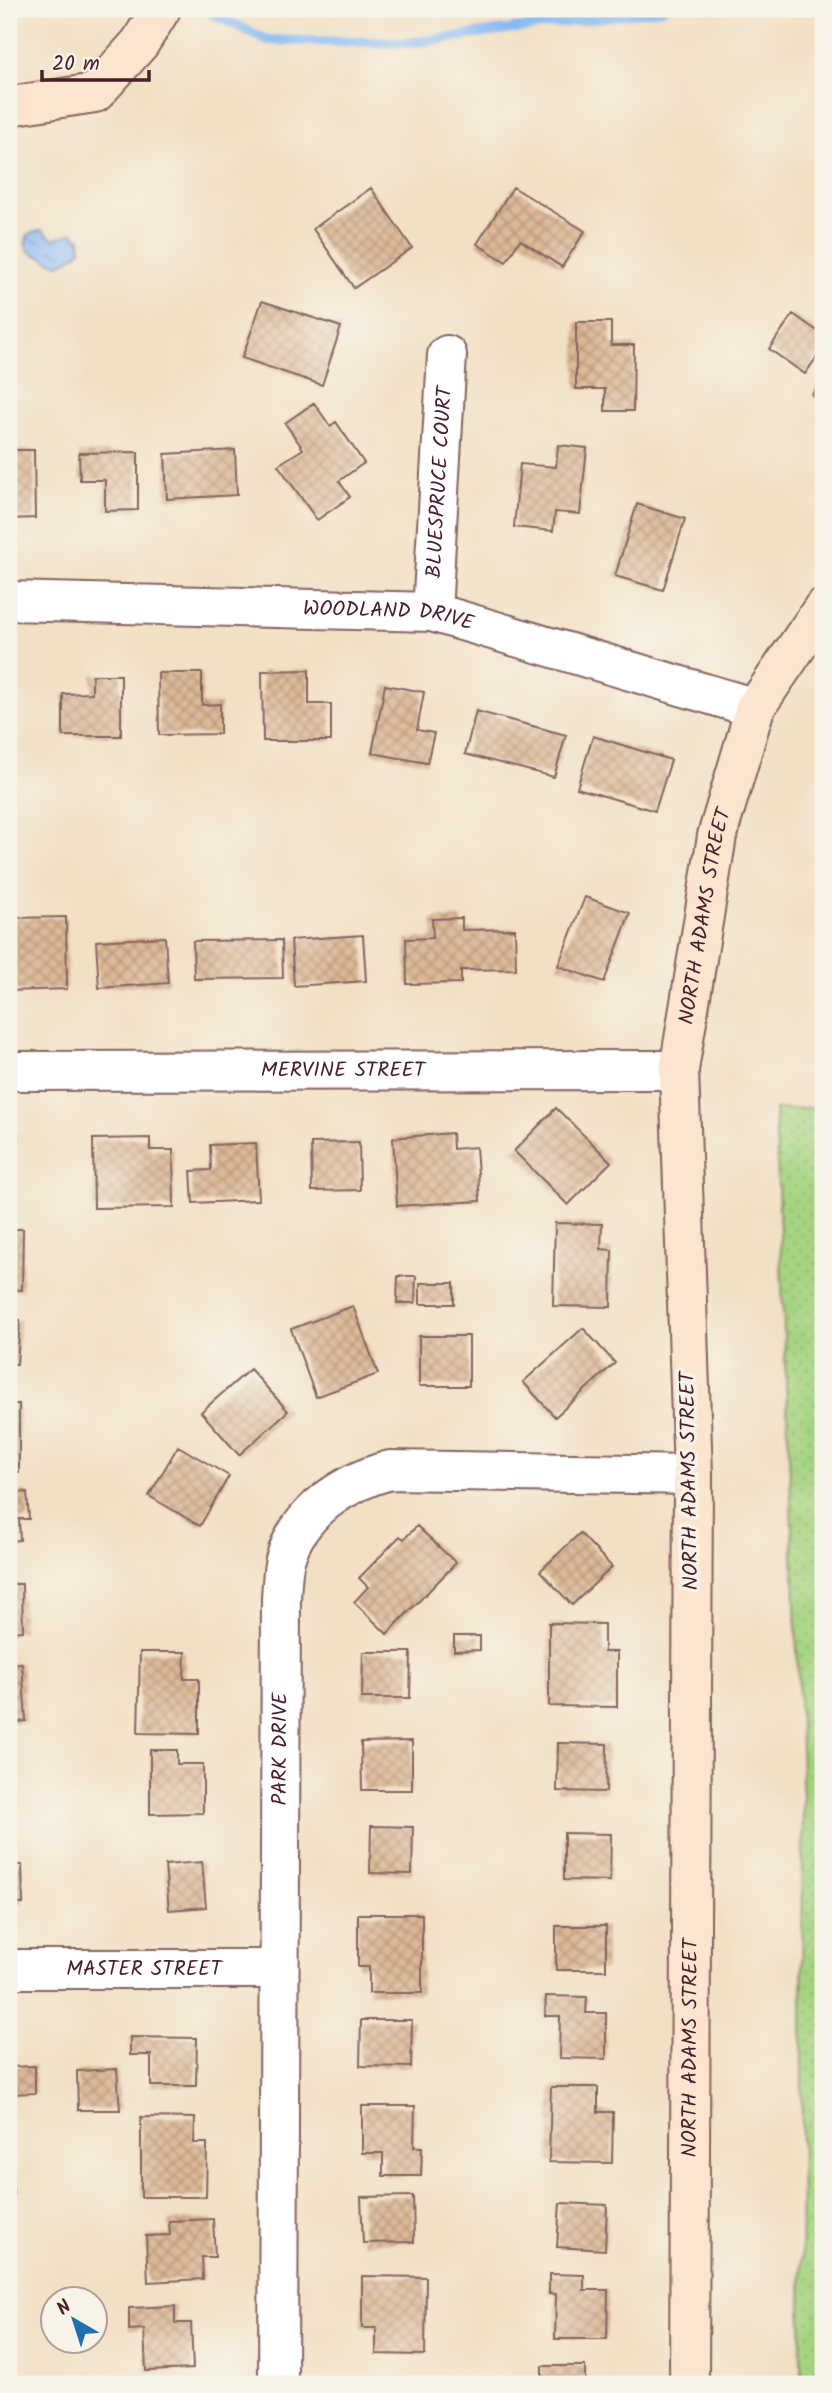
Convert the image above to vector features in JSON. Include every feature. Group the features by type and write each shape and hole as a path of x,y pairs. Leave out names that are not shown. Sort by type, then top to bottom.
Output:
{"street":[{"path":"9,106 95,93 140,43 160,11"},
{"name":"BLUESPRUCE COURT","path":"432,612 447,355"},
{"name":"WOODLAND DRIVE","path":"9,601 432,612 755,708"},
{"name":"NORTH ADAMS STREET","path":"689,2384 693,1475 679,1070 718,836 755,708 823,608"},
{"name":"MERVINE STREET","path":"9,1072 679,1070"},
{"name":"PARK DRIVE","path":"278,2384 281,1598 285,1560 298,1533 329,1497 368,1476 390,1470 693,1475"},
{"name":"MASTER STREET","path":"9,1969 279,1969"}],"green space":[{"path":"823,1107 823,2384 801,2384 803,1798 775,1110"}],"water":[{"path":"42,230 53,239 73,233 80,239 81,250 58,265 33,254 27,250 26,239 28,234"}],"building":[{"path":"513,187 585,231 562,267 520,240 506,262 477,244"},
{"path":"371,188 412,248 354,288 313,229"},
{"path":"262,301 341,327 322,385 242,358"},
{"path":"793,314 823,335 823,348 805,374 769,349"},
{"path":"576,322 611,322 611,345 634,345 633,411 605,411 605,389 576,389"},
{"path":"823,378 823,402 812,395"},
{"path":"314,403 330,426 336,422 364,463 339,481 350,497 317,520 278,465 303,449 285,423"},
{"path":"558,445 587,448 580,514 555,512 553,531 514,527 520,464 556,467"},
{"path":"9,450 34,450 35,518 9,519"},
{"path":"235,450 237,495 167,499 165,454"},
{"path":"138,452 138,510 105,511 105,480 80,480 79,453"},
{"path":"637,504 685,519 663,590 615,576"},
{"path":"309,670 309,704 331,704 331,741 263,741 262,671"},
{"path":"158,673 202,673 202,705 220,704 220,734 159,735"},
{"path":"92,675 121,675 121,736 63,736 63,694 92,693"},
{"path":"385,685 424,692 417,730 434,733 427,763 372,753"},
{"path":"476,711 566,735 554,777 465,754"},
{"path":"593,736 671,760 655,811 577,788"},
{"path":"585,897 630,913 604,982 558,966"},
{"path":"66,917 67,989 9,991 9,918"},
{"path":"462,918 462,930 515,929 516,969 461,970 461,983 407,984 406,939 433,938 432,919"},
{"path":"363,935 366,981 294,986 291,940"},
{"path":"165,937 168,983 99,988 96,941"},
{"path":"282,940 283,978 194,979 193,941"},
{"path":"556,1108 611,1162 568,1205 514,1151"},
{"path":"9,1130 16,1130 12,1204 9,1204"},
{"path":"452,1133 453,1149 476,1147 480,1201 397,1206 393,1138"},
{"path":"150,1138 150,1150 173,1150 174,1207 94,1208 93,1139"},
{"path":"359,1142 360,1190 312,1191 311,1143"},
{"path":"256,1143 259,1200 193,1203 191,1171 211,1170 210,1145"},
{"path":"555,1223 602,1224 601,1249 612,1250 611,1307 553,1306"},
{"path":"9,1229 23,1229 22,1290 9,1290"},
{"path":"398,1276 416,1276 415,1303 397,1303"},
{"path":"420,1283 454,1283 454,1304 420,1304"},
{"path":"353,1306 378,1374 316,1397 291,1329"},
{"path":"9,1319 20,1320 17,1364 9,1364"},
{"path":"583,1328 615,1363 555,1417 523,1382"},
{"path":"419,1336 469,1336 469,1386 419,1386"},
{"path":"250,1369 288,1411 239,1455 201,1412"},
{"path":"9,1404 19,1404 19,1472 9,1472"},
{"path":"178,1446 229,1476 200,1526 149,1496"},
{"path":"27,1492 29,1519 19,1519 20,1540 9,1541 9,1493"},
{"path":"417,1526 456,1563 387,1634 354,1602 368,1587 359,1578 400,1536 404,1539"},
{"path":"580,1533 612,1567 572,1605 540,1571"},
{"path":"9,1584 22,1584 23,1631 9,1632"},
{"path":"549,1623 604,1624 604,1652 617,1652 617,1707 549,1706"},
{"path":"454,1636 480,1636 480,1650 454,1651"},
{"path":"140,1652 185,1652 184,1679 199,1679 199,1734 138,1733"},
{"path":"363,1652 411,1652 410,1698 362,1698"},
{"path":"22,1663 26,1721 9,1723 9,1664"},
{"path":"412,1741 412,1790 362,1790 361,1742"},
{"path":"558,1743 607,1744 606,1792 557,1791"},
{"path":"150,1750 177,1750 177,1764 203,1764 203,1813 150,1814"},
{"path":"371,1826 413,1827 412,1874 370,1873"},
{"path":"564,1833 611,1834 610,1881 564,1880"},
{"path":"9,1846 12,1846 12,1865 22,1865 23,1904 9,1904"},
{"path":"202,1862 206,1907 169,1910 165,1865"},
{"path":"358,1914 422,1914 422,1993 369,1993 369,1967 358,1967"},
{"path":"556,1926 606,1926 606,1970 556,1970"},
{"path":"546,1996 587,1997 586,2013 606,2013 606,2059 559,2058 560,2016 545,2016"},
{"path":"361,2020 412,2020 411,2067 360,2066"},
{"path":"130,2037 197,2038 196,2086 151,2086 151,2055 130,2055"},
{"path":"35,2066 35,2093 9,2094 9,2067"},
{"path":"117,2069 120,2110 78,2110 77,2071"},
{"path":"551,2087 598,2087 598,2112 613,2112 612,2163 549,2162"},
{"path":"362,2106 415,2106 414,2147 422,2147 421,2176 383,2176 383,2153 362,2153"},
{"path":"141,2117 195,2118 194,2143 207,2143 206,2197 141,2197"},
{"path":"11,2157 14,2202 9,2202"},
{"path":"413,2196 414,2242 363,2243 361,2197"},
{"path":"560,2203 607,2205 605,2250 557,2247"},
{"path":"213,2219 215,2257 202,2257 203,2279 148,2282 146,2236 170,2235 169,2221"},
{"path":"549,2274 584,2275 584,2290 608,2290 607,2339 555,2339 556,2294 549,2294"},
{"path":"362,2276 426,2277 425,2355 376,2354 376,2328 362,2328"},
{"path":"175,2306 175,2323 191,2323 193,2369 146,2371 144,2329 129,2330 129,2308"},
{"path":"542,2366 585,2366 585,2384 542,2383"}],"waterway":[{"path":"203,9 267,40 409,43 663,9"}]}
